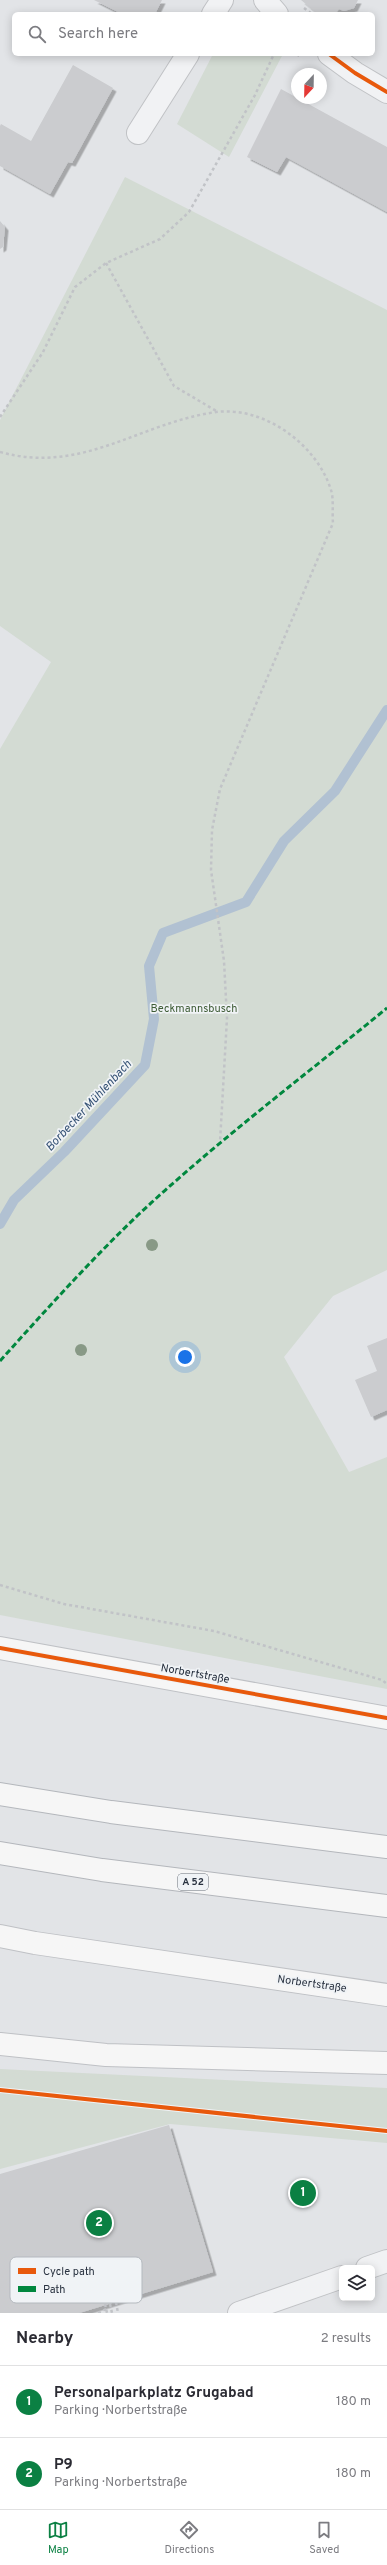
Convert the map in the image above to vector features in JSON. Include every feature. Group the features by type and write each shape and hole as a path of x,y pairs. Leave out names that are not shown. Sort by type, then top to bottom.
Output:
{"main road":[{"name":"Norbertstraße","path":"0,1648 387,1718"},
{"path":"0,1794 111,1812 387,1847"},
{"name":"A 52","path":"0,1853 102,1870 387,1906"},
{"name":"Norbertstraße","path":"0,1936 43,1944 387,1995"},
{"path":"0,2044 106,2055 387,2063"}],"street":[{"path":"214,12 222,0"},
{"path":"265,0 275,12"},
{"path":"138,133 187,56"},
{"path":"332,56 355,73 387,92"},
{"path":"375,2265 387,2261"},
{"path":"239,2313 339,2278"}],"path":[{"path":"0,417 43,352 75,286 106,263 160,239 189,212 255,95 273,56"},
{"path":"106,263 174,386 218,412 260,419 292,434 316,458 331,490 333,523 220,788 212,830 211,870 220,931 227,1018 220,1142"},
{"path":"0,452 32,459 63,458 90,452 192,418 218,412"},
{"path":"0,1584 64,1604 214,1631 382,1680 387,1684"},
{"path":"116,2303 118,2313"},
{"path":"105,2304 107,2313"},
{"path":"110,2304 112,2313"},
{"path":"98,2313 106,2309"}],"green space":[{"path":"212,56 282,56 229,157 177,124"},
{"name":"Beckmannsbusch","path":"125,177 387,310 387,1270 333,1296 284,1357 349,1472 387,1457 387,1689 0,1615 0,749 51,662 0,626 0,420"},
{"path":"0,2069 387,2088 387,2143 170,2124 0,2169"}],"building":[{"path":"94,0 162,0 156,12 118,12"},
{"path":"301,0 358,0 354,8 344,11 339,9 337,12 316,12"},
{"path":"73,65 113,88 72,163 68,162 50,194 0,166 0,126 1,124 31,141"},
{"path":"281,89 291,94 291,104 308,104 387,147 387,212 286,157 277,172 247,157"},
{"path":"0,221 5,227 3,247 0,249"},
{"path":"387,1338 387,1410 371,1417 355,1380 377,1371 367,1346"},
{"path":"169,2125 213,2272 142,2294 142,2257 10,2257 10,2303 112,2303 79,2313 0,2313 0,2174"}],"waterway":[{"name":"Borbecker Mühlenbach","path":"0,1224 14,1200 64,1152 145,1065 154,1019 149,966 163,933 246,902 284,841 335,791 387,710"}],"marked path":[{"path":"0,1361 50,1306 137,1216 229,1136 387,1008"}],"cycle path":[{"path":"332,56 355,73 387,92"},
{"path":"0,1648 387,1718"},
{"path":"0,2090 387,2131"}],"place":[{"name":"Personalparkplatz Grugabad","path":"303,2193"},
{"name":"P9","path":"99,2223"}]}
